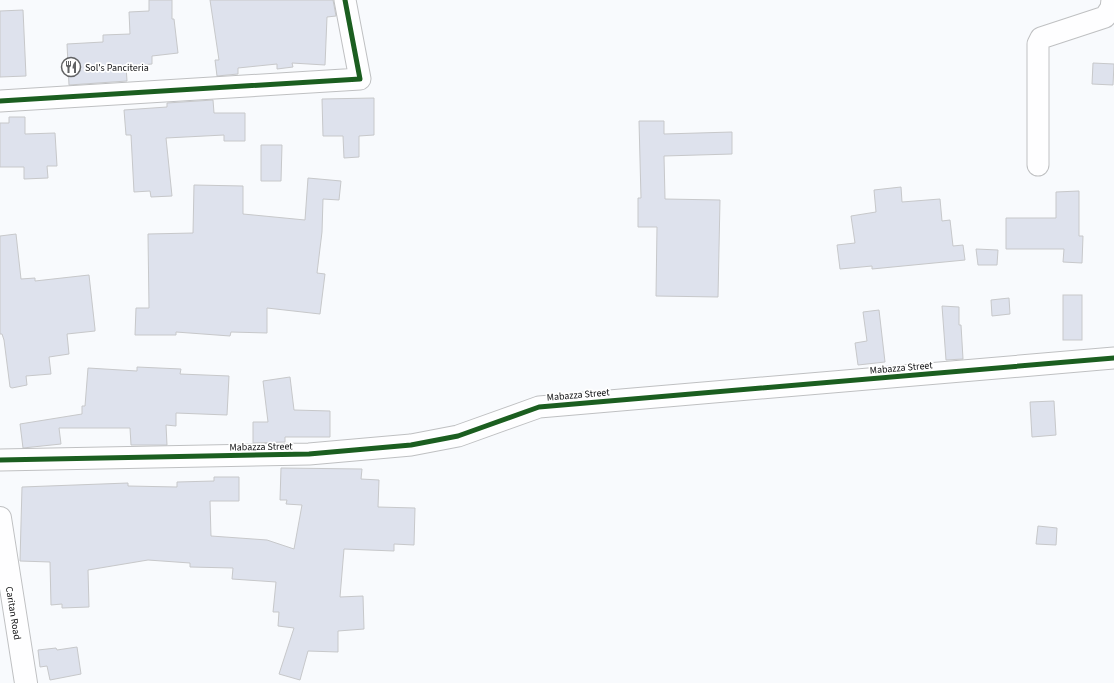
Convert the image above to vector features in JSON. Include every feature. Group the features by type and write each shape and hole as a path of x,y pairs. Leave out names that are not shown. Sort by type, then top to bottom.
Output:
{"main road":[{"name":"Caritan Road","path":"0,518 26,683"}],"street":[{"path":"0,101 360,79 345,0"},
{"path":"1038,165 1038,44 1041,38 1105,17 1111,8 1112,0"},
{"name":"Mabazza Street","path":"0,460 309,454 410,446 458,436 539,407 1114,358"}],"building":[{"path":"149,0 172,0 172,19 174,19 178,53 152,56 152,64 126,66 127,81 69,85 67,44 103,42 103,35 130,34 129,12 149,11"},
{"path":"210,0 333,0 336,16 327,17 325,65 292,63 293,67 277,69 277,64 238,68 238,74 217,76 215,60 219,60"},
{"path":"23,10 26,76 0,77 0,11"},
{"path":"1093,63 1114,64 1113,85 1092,84"},
{"path":"374,98 374,135 359,136 359,157 344,158 343,136 323,136 322,99"},
{"path":"213,100 214,113 245,113 245,141 224,141 224,135 166,138 172,196 151,197 150,191 134,192 131,135 126,135 124,110 167,107 167,103"},
{"path":"9,117 25,117 25,134 55,133 57,166 47,166 48,178 24,179 24,167 0,167 0,123 9,123"},
{"path":"639,121 664,121 664,134 732,132 732,154 664,156 665,199 720,200 718,297 656,296 657,227 638,227 638,198 641,198"},
{"path":"261,145 282,145 281,181 261,181"},
{"path":"308,178 341,181 339,200 323,199 322,232 317,273 325,274 320,314 267,308 267,333 231,332 230,336 176,332 176,335 135,335 136,308 149,308 148,234 193,233 194,185 243,186 243,214 305,220"},
{"path":"901,187 902,202 940,199 942,221 950,220 953,246 963,245 965,260 872,269 872,266 840,269 837,245 855,243 851,216 876,212 874,190"},
{"path":"1079,191 1079,236 1083,236 1082,263 1063,262 1064,249 1006,249 1006,218 1056,218 1056,192"},
{"path":"16,234 21,279 35,278 35,281 89,275 95,331 67,334 69,354 49,357 51,374 26,376 27,385 12,388 10,387 4,340 2,334 0,334 0,236"},
{"path":"976,249 998,250 997,265 978,265"},
{"path":"1063,295 1082,295 1082,340 1063,340"},
{"path":"1009,298 1010,314 992,316 991,300"},
{"path":"942,306 959,307 959,325 961,325 963,359 946,360"},
{"path":"879,310 885,362 858,365 855,343 867,341 863,312"},
{"path":"137,367 181,369 180,374 229,376 227,415 176,413 176,426 166,425 167,445 131,445 130,428 59,428 61,444 23,448 20,424 82,414 82,406 85,406 88,368 137,371"},
{"path":"290,377 294,410 330,411 330,437 285,437 285,442 253,443 253,422 268,422 263,381"},
{"path":"1054,401 1056,435 1032,437 1030,402"},
{"path":"281,468 362,469 361,479 379,480 378,507 415,508 414,545 394,544 394,551 344,549 340,597 363,596 364,629 338,631 338,652 308,651 300,680 279,674 294,628 278,626 279,612 273,612 276,582 232,579 233,568 190,567 190,563 148,560 88,570 89,607 62,608 62,604 51,605 50,562 20,561 22,487 128,483 128,486 177,487 177,482 214,481 214,477 239,477 239,501 210,501 211,536 267,540 294,549 302,505 286,504 287,500 280,500"},
{"path":"1038,526 1057,528 1056,545 1036,544"},
{"path":"77,647 81,674 50,680 47,666 40,667 38,650 56,648 57,650"}],"cycle path":[{"path":"0,101 360,79 345,0"},
{"path":"0,460 309,454 411,445 458,436 539,407 1114,358"}],"place":[{"name":"Sol's Panciteria","path":"71,67"}]}
